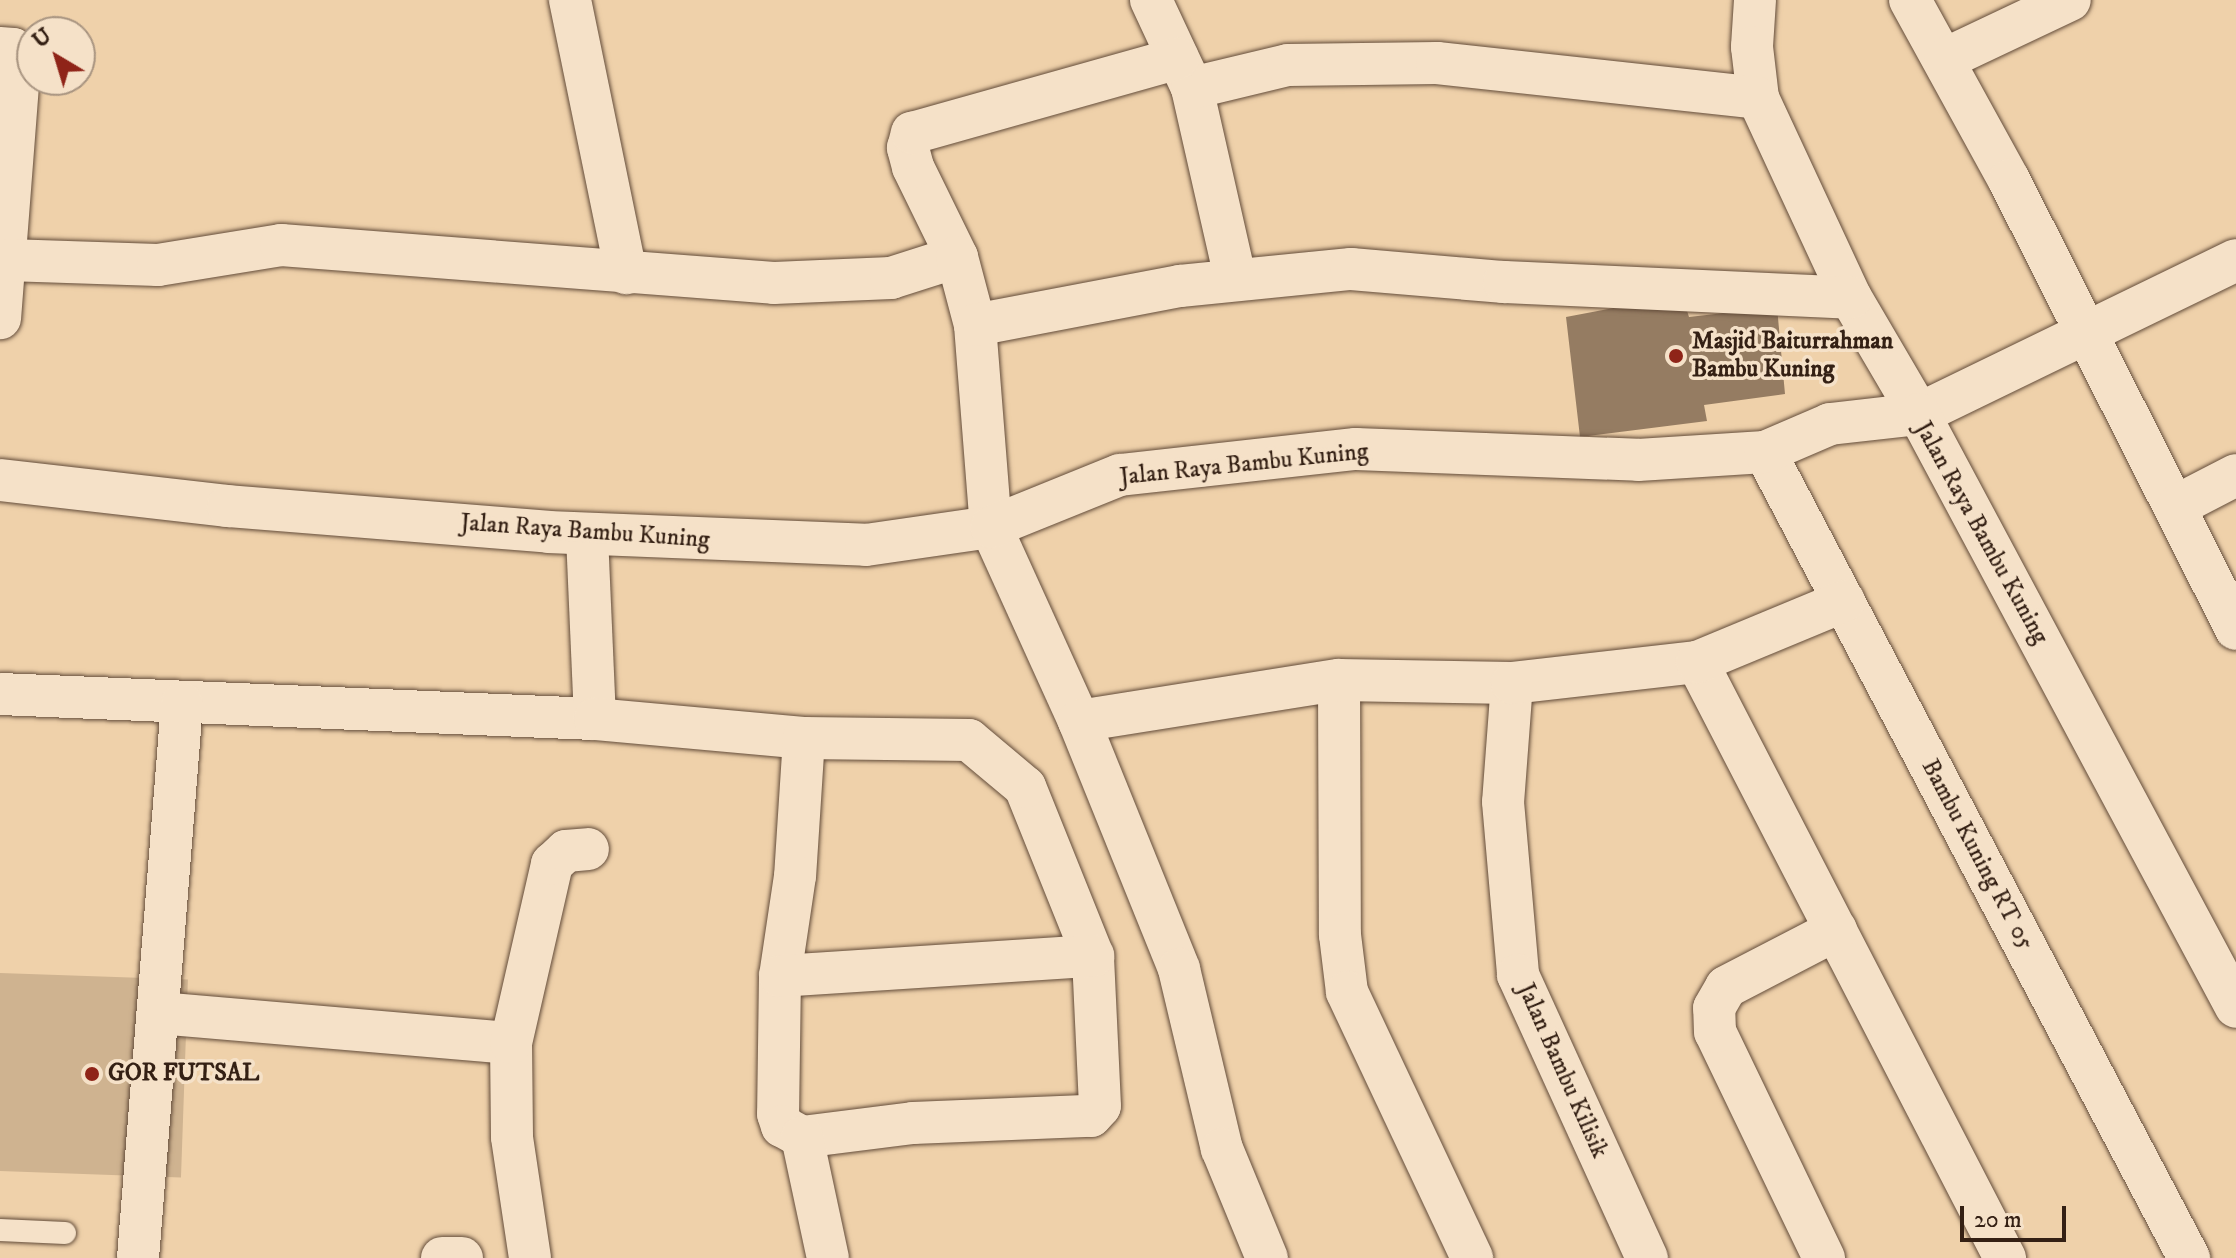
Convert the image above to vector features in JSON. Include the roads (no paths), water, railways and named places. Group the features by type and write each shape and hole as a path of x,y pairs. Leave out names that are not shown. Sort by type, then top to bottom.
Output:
{"street":[{"path":"570,0 626,273"},
{"path":"1151,0 1185,73 1235,278"},
{"path":"1755,0 1752,47 1758,98 1851,298 1919,414 2236,260"},
{"path":"1910,0 1945,59 2084,333 2178,505 2236,629"},
{"path":"1945,59 2070,0"},
{"path":"0,48 13,49 20,59 7,260 0,318"},
{"path":"1267,1258 1222,1149 1179,969 1079,721 991,527 975,325 944,261 913,167 908,148 912,133 1185,73 1288,65 1437,63 1758,98"},
{"path":"7,260 158,265 281,245 774,283 891,278 944,261"},
{"path":"975,325 1017,313 1235,278 1351,269 1504,282 1851,298"},
{"name":"Jalan Raya Bambu Kuning","path":"0,480 228,506 587,534 866,545 991,527 1120,475 1356,449 1638,460 1765,452 1830,424 1919,414 2236,1007"},
{"name":"Bambu Kuning RT 05","path":"1765,452 2189,1258"},
{"path":"2178,505 2236,475"},
{"path":"587,534 595,719"},
{"path":"1079,721 1339,680 1512,683 1697,662 1844,601"},
{"path":"1697,662 2005,1258"},
{"path":"1339,680 1340,935 1347,992 1472,1258"},
{"name":"Jalan Bambu Kilisik","path":"1512,683 1503,802 1518,975 1647,1258"},
{"path":"0,694 595,719 804,738 969,740 990,754 1025,787 1093,956 1100,1106 1091,1116 913,1123 802,1137 782,1126 778,1114 780,976 795,876 804,738"},
{"path":"138,1258 182,704"},
{"path":"530,1258 512,1137 511,1043 552,864 566,851 588,849"},
{"path":"1824,1258 1715,1032 1714,1008 1726,987 1836,930"},
{"path":"780,976 1093,956"},
{"path":"159,1013 511,1043"},
{"path":"802,1137 828,1258"},
{"path":"442,1258 462,1258"}],"lane":[{"path":"0,1230 65,1233"}],"place":[{"name":"Masjid Baiturrahman Bambu Kuning","path":"1676,356"},
{"name":"GOR FUTSAL","path":"92,1074"}]}
